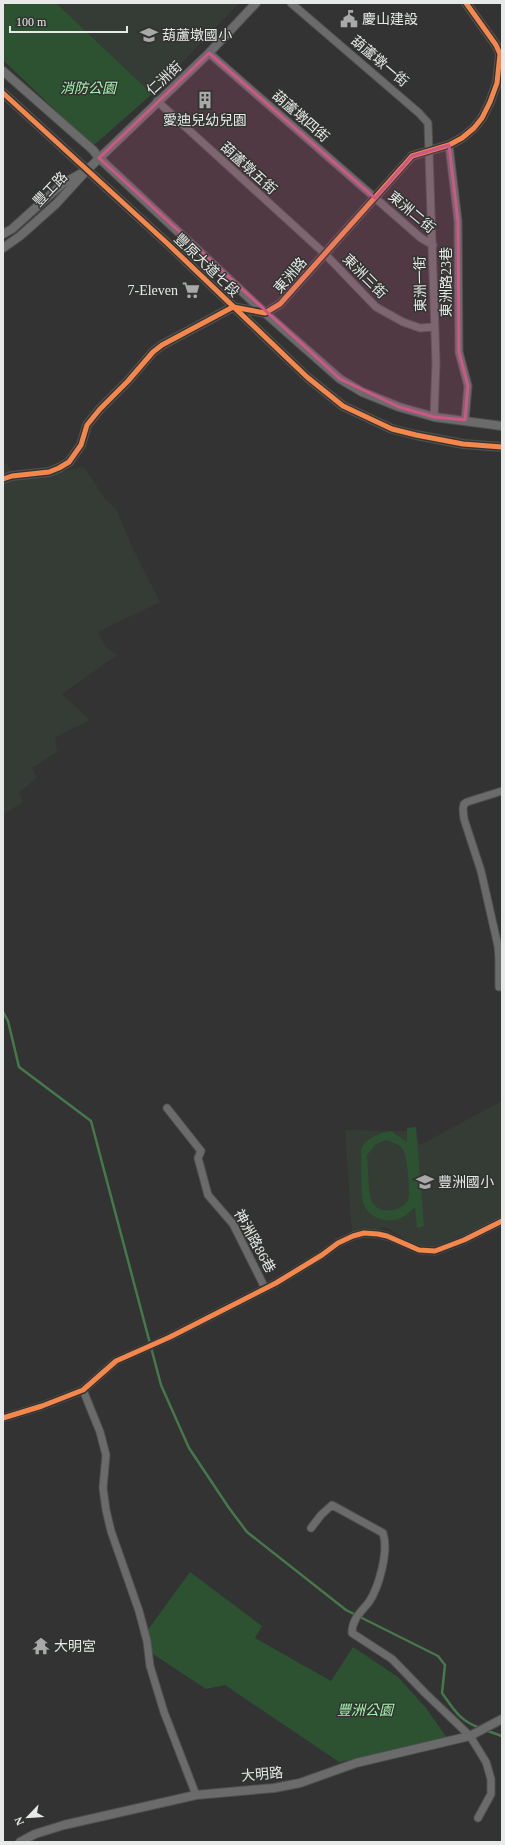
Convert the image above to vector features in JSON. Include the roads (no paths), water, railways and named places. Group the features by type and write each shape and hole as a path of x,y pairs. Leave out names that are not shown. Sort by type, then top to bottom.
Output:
{"street":[{"name":"仁洲街","path":"87,170 157,101 209,53 256,3"},
{"name":"葫蘆墩一街","path":"291,3 419,113 428,123 430,151"},
{"name":"東洲路","path":"265,313 280,304 412,156 448,145 462,138 478,123 490,102 499,73 500,54 496,45 466,3"},
{"name":"葫蘆墩四街","path":"209,53 375,198"},
{"name":"豐原大道七段","path":"3,71 93,150 99,158 265,313 340,379 362,392 399,408 434,416 502,426"},
{"name":"豐原大道七段","path":"3,93 307,377 343,406 392,429 463,444 502,447"},
{"name":"葫蘆墩五街","path":"157,101 324,253"},
{"name":"東洲路23巷","path":"448,145 458,221 459,352 468,386 465,420"},
{"name":"東洲一街","path":"430,151 436,363 434,416"},
{"name":"豐工路","path":"3,234 12,229 62,184 87,170"},
{"name":"豐工路","path":"3,248 20,236 56,204 87,170"},
{"name":"東洲二街","path":"375,198 421,238 432,245"},
{"name":"東洲三街","path":"324,253 376,307 403,322 420,328 434,327"},
{"path":"3,479 12,476 49,472 69,462 81,446 87,425 153,352 162,345 233,307 265,313"},
{"path":"499,988 498,946 481,871 464,819 463,809 464,804 467,802 502,790"},
{"name":"神洲路86巷","path":"167,1108 201,1151 198,1158 208,1195 232,1224 266,1288"},
{"path":"3,1418 42,1406 83,1390 116,1361 170,1337 266,1288 322,1255 338,1242 359,1234 370,1233 387,1236 419,1250 435,1251 464,1240 502,1221"},
{"path":"83,1390 100,1432 106,1455 104,1500 111,1531 139,1611 147,1642 150,1666 164,1712 196,1794"},
{"path":"311,1528 321,1515 332,1505 383,1533 385,1539 385,1556 376,1588 370,1601 357,1615 352,1627 352,1633 392,1659 470,1736 486,1762 491,1778 491,1794 478,1818"},
{"name":"大明路","path":"20,1842 35,1834 64,1826 196,1794 274,1788 300,1783 356,1763 470,1736 502,1719"}],"waterway":[{"path":"3,1012 8,1021 19,1067 91,1121 161,1385 189,1448 247,1532 346,1610 438,1656 445,1665 442,1693 454,1710 462,1718 480,1728"},
{"path":"485,1730 502,1736"}],"place":[{"name":"慶山建設","path":"349,19"},
{"name":"葫蘆墩國小","path":"149,35"},
{"name":"愛迪兒幼兒園","path":"205,100"},
{"name":"7-Eleven","path":"191,290"},
{"name":"豐洲國小","path":"425,1182"},
{"name":"大明宮","path":"41,1646"}],"park label":[{"name":"消防公園","path":"88,88"},
{"name":"豐洲公園","path":"365,1710"}]}
